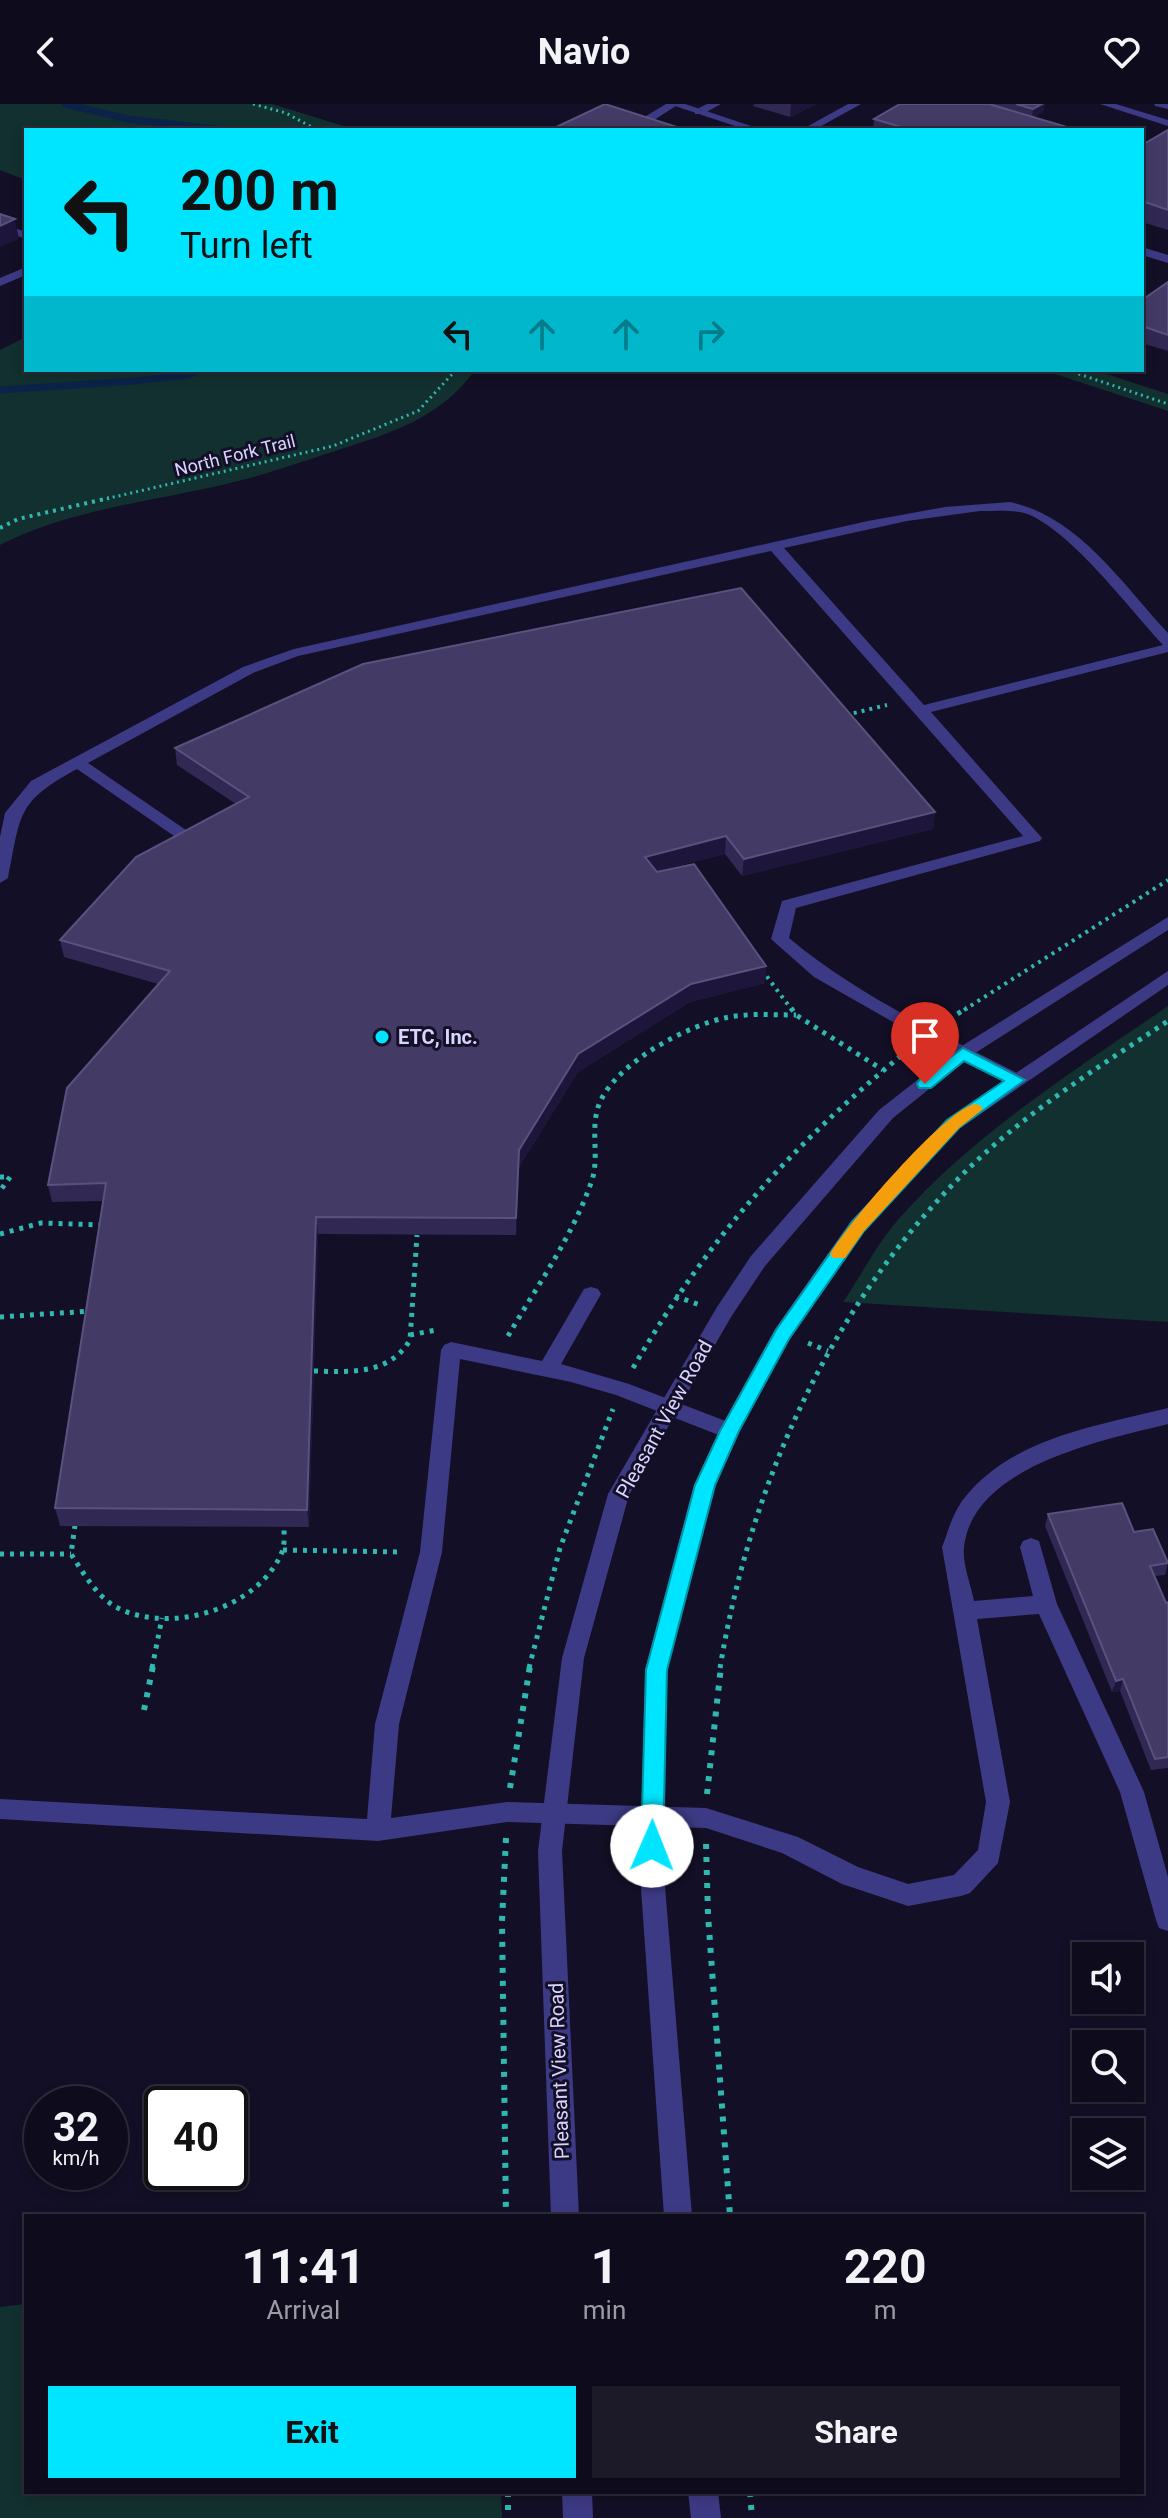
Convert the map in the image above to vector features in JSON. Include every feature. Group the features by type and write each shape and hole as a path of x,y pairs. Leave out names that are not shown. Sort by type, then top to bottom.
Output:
{"street":[{"path":"665,128 645,121 674,104 751,128"},
{"path":"699,112 716,104"},
{"path":"810,128 856,104"},
{"path":"1105,104 1168,123"},
{"path":"1159,104 1168,106"},
{"path":"0,226 24,235"},
{"path":"1144,252 1168,259"},
{"path":"0,282 24,272"},
{"path":"0,878 13,813 37,784 248,670 294,653 774,546 955,510 996,505 1031,511 1059,528 1168,642"},
{"path":"774,546 1034,838 788,905 780,939 820,973 1017,1080"},
{"path":"917,705 1168,648"},
{"path":"77,762 196,844"},
{"name":"Pleasant View Road","path":"565,2214 550,1851 573,1658 619,1494 724,1312 758,1261 886,1114 963,1053 1168,922"},
{"path":"678,2214 652,1874 656,1670 705,1485 729,1431 782,1334 858,1226 953,1124 1168,977"},
{"path":"547,1370 591,1294"},
{"path":"378,1830 387,1724 431,1552 451,1350 622,1389 729,1431"},
{"path":"0,1809 378,1830 507,1812 706,1818 789,1845 851,1876 908,1895 961,1885 989,1855 998,1802 953,1547 969,1509 998,1477 1039,1450 1168,1416"},
{"path":"1031,1547 1046,1604 1132,1792 1168,1920"},
{"path":"963,1611 1046,1604"},
{"path":"577,2494 578,2518"},
{"path":"703,2494 706,2518"}],"path":[{"path":"253,104 286,113 313,128"},
{"name":"North Fork Trail","path":"0,528 18,519 333,446 418,411 454,372"},
{"path":"1073,372 1168,404"},
{"path":"837,717 917,705"},
{"path":"760,966 796,1015 883,1070"},
{"path":"508,1336 594,1177 594,1118 600,1100 610,1085 681,1034 706,1023 742,1016 796,1015"},
{"path":"730,2214 708,1915 706,1818 713,1707 732,1596 769,1476 829,1351 855,1308 900,1248 969,1169 1037,1110 1168,1021"},
{"path":"0,1177 10,1177 0,1191"},
{"path":"0,1234 41,1223 105,1225"},
{"path":"314,1371 366,1370 385,1366 405,1352 410,1340 417,1235"},
{"path":"0,1317 92,1311"},
{"path":"75,1525 71,1554 96,1593 123,1610 162,1618 184,1618 218,1609 244,1594 267,1573 283,1550 284,1527"},
{"path":"283,1550 431,1552"},
{"path":"0,1554 71,1554"},
{"path":"144,1710 162,1618"},
{"path":"508,2494 508,2518"},
{"path":"750,2494 752,2518"}],"green space":[{"path":"0,104 272,104 350,128 24,128 24,179 0,170"},
{"path":"24,338 24,372 473,372 446,401 430,412 375,438 242,480 88,513 28,532 0,545 0,350"},
{"path":"1049,372 1100,372 1168,394 1168,411"},
{"path":"1168,1006 1168,1322 843,1302 889,1230 958,1160 1061,1079"},
{"path":"24,2304 24,2494 501,2494 502,2518 0,2518 0,2307"}],"building":[{"path":"605,104 680,128 554,128"},
{"path":"900,104 989,104 1070,128 904,128 874,119"},
{"path":"1016,104 1042,104 1033,109"},
{"path":"1168,130 1168,210 1144,202 1144,144"},
{"path":"0,214 15,219 0,226"},
{"path":"1168,282 1168,335 1144,327 1144,299"},
{"name":"ETC, Inc.","path":"741,588 935,812 744,859 726,836 645,857 657,872 694,864 766,966 691,984 578,1054 519,1150 516,1218 316,1217 307,1510 55,1508 106,1183 48,1185 67,1088 170,971 60,940 136,857 249,797 175,748 363,664"},
{"path":"1122,1503 1134,1532 1153,1529 1168,1563 1150,1566 1168,1602 1168,1757 1155,1759 1123,1679 1116,1681 1048,1514"}],"waterway":[{"path":"65,104 128,119 207,128"},
{"path":"0,390 134,381 195,372"}],"slow traffic":[{"path":"839,1254 858,1226 953,1124 974,1109"}],"place":[{"name":"ETC, Inc.","path":"382,1037"}],"route":[{"path":"652,1846 656,1670 705,1485 729,1431 782,1334 858,1226 953,1124 1017,1080 963,1053 925,1084"}]}
